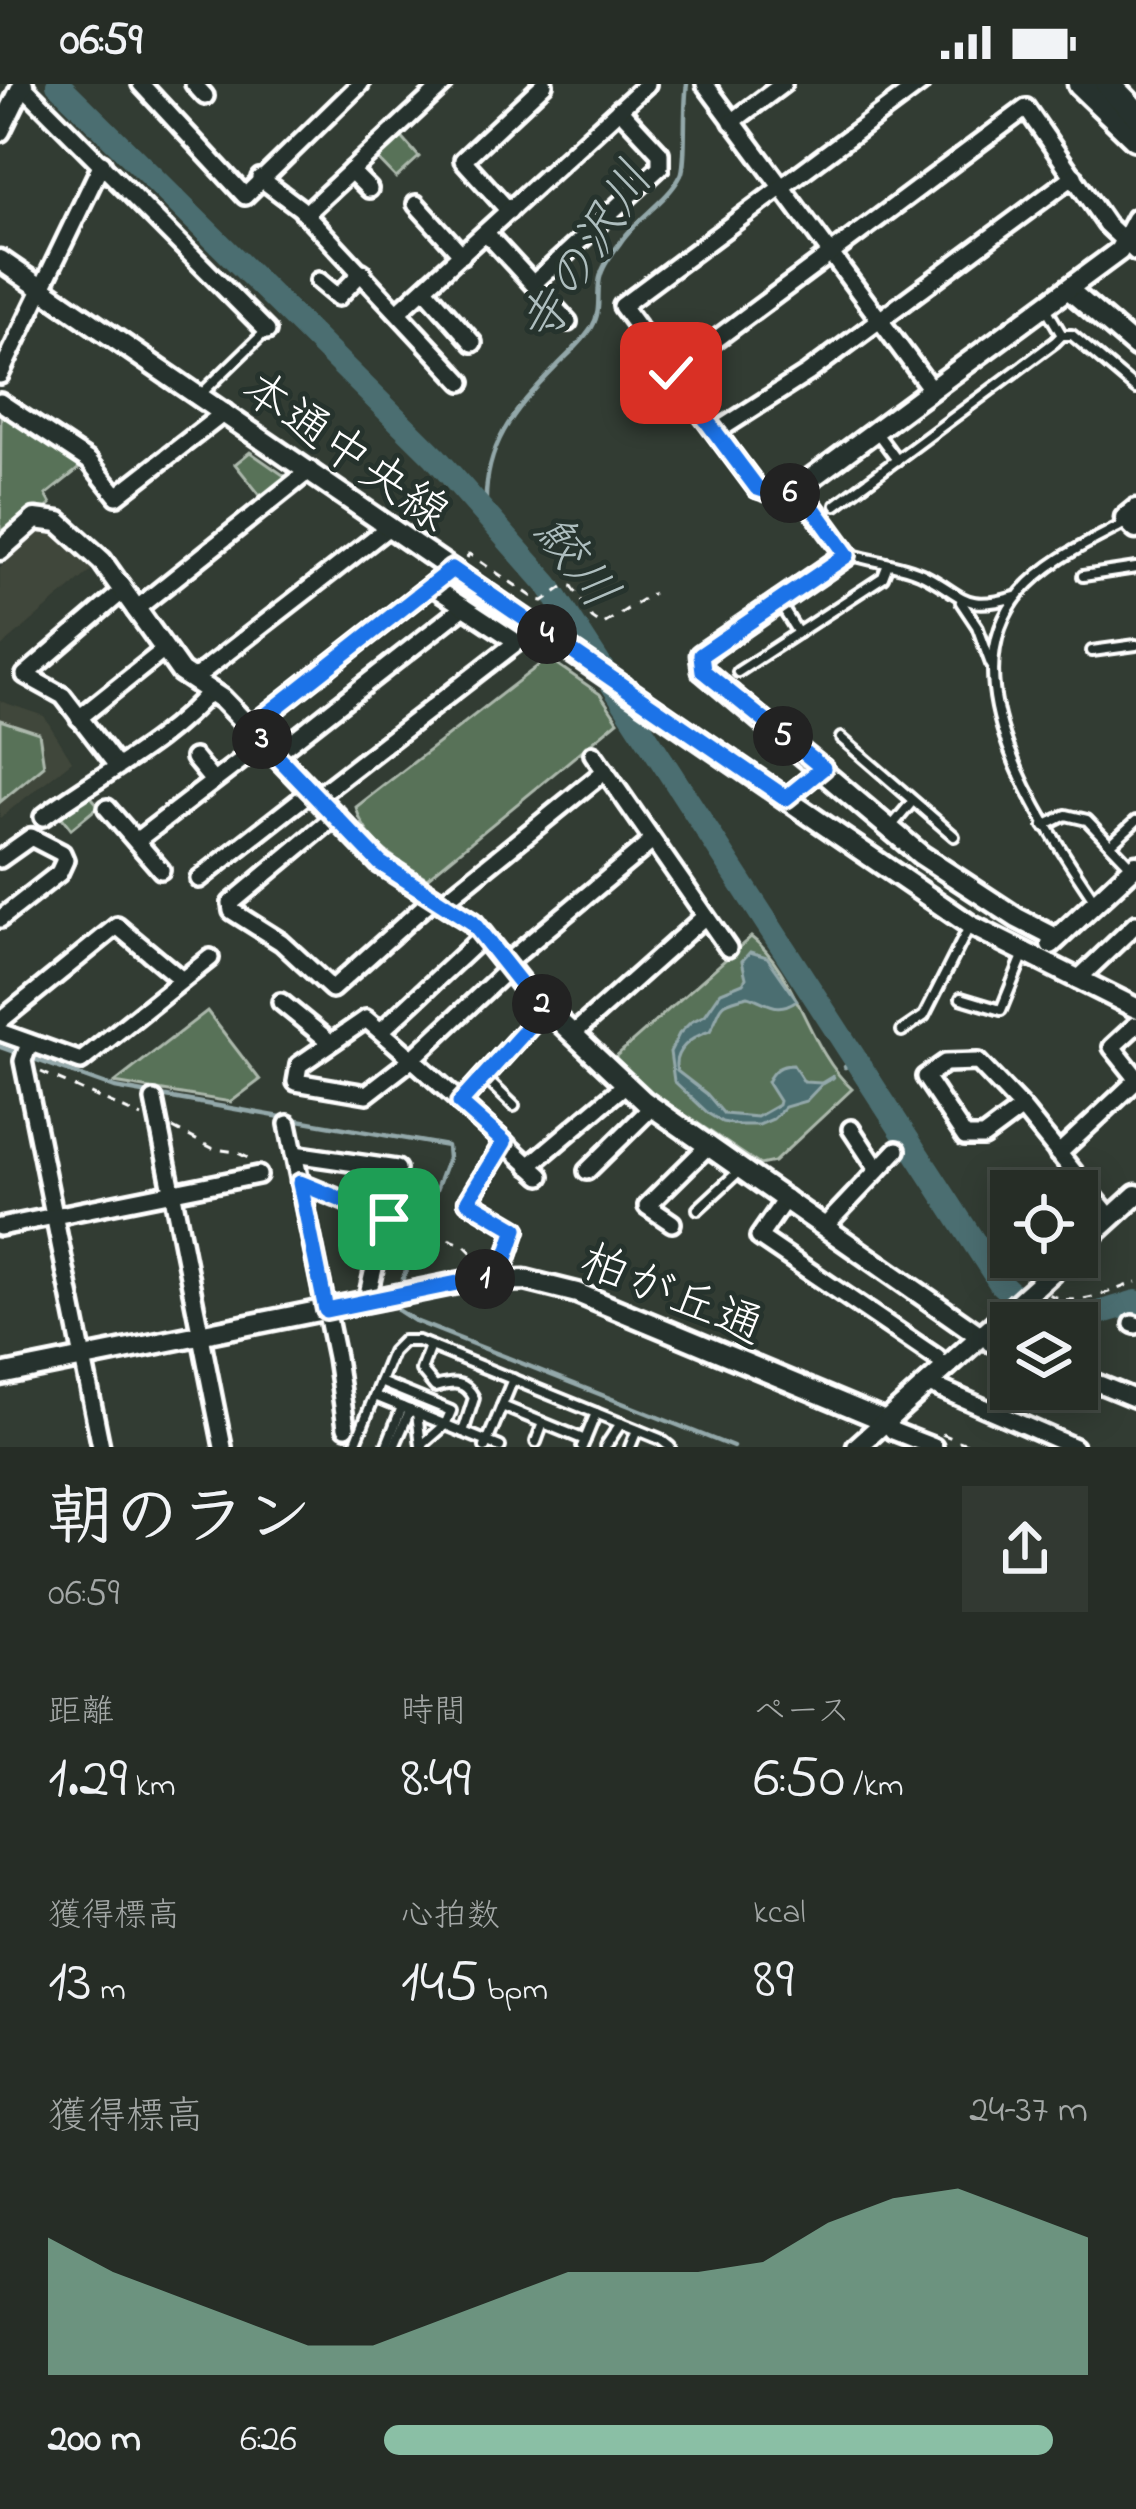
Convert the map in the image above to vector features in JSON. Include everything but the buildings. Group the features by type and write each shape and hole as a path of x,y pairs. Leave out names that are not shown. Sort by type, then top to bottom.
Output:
{"main road":[{"path":"1082,84 1136,137"},
{"path":"1108,84 1136,112"}],"street":[{"path":"0,131 22,84 266,332"},
{"path":"141,84 245,196 360,84"},
{"path":"305,214 444,84"},
{"path":"509,211 463,160 544,84"},
{"path":"399,311 646,84"},
{"path":"705,84 931,389"},
{"path":"732,122 783,84"},
{"path":"920,84 622,306 757,488 784,497 799,488 1130,247"},
{"path":"671,373 1026,108 1106,224 1130,247"},
{"path":"534,283 660,166 660,153 619,109"},
{"path":"0,375 102,163"},
{"path":"351,171 369,189"},
{"path":"716,432 808,373 1074,176"},
{"path":"260,178 305,214 462,382"},
{"path":"416,204 462,255"},
{"path":"1130,247 1136,219"},
{"path":"486,233 568,322"},
{"name":"本通中央線","path":"0,260 390,526 460,568 970,925 1136,1008"},
{"path":"319,280 338,296 362,272"},
{"path":"424,289 473,343"},
{"path":"1068,289 1136,347"},
{"path":"0,402 88,461 117,496 224,412"},
{"path":"135,610 310,470"},
{"path":"799,488 847,555 701,655 702,667 921,855 1017,918 1057,938"},
{"path":"1128,528 1125,518 1136,509"},
{"path":"0,550 35,519 54,519 103,561 181,672 264,741 380,863 472,922 546,1008 652,1107 990,1341"},
{"path":"43,817 189,715 201,685 390,526"},
{"path":"136,841 264,741 432,586 460,568"},
{"path":"199,879 517,642 432,586"},
{"path":"117,596 25,675 62,696 117,766"},
{"path":"264,741 464,607"},
{"path":"79,718 164,650"},
{"path":"593,754 728,948"},
{"path":"194,758 213,782"},
{"path":"783,796 823,768"},
{"path":"337,815 231,903 232,911 281,942 332,989 604,771"},
{"path":"107,808 160,870"},
{"path":"0,859 31,837 62,853 65,860 59,872 0,919"},
{"path":"626,1084 535,1171 411,1060 381,1031 366,1019 299,1065 296,1082 367,1094 411,1060 507,966 651,842"},
{"path":"1029,957 1057,938 1134,866"},
{"path":"574,1034 704,917"},
{"path":"1076,980 1136,924"},
{"path":"0,1021 117,926 182,980"},
{"path":"381,1031 483,936"},
{"path":"0,1032 26,1054 81,1061 209,958"},
{"path":"280,1002 330,1042"},
{"path":"460,1103 546,1008"},
{"path":"1058,1154 1136,1079 1112,1047 1136,1024"},
{"path":"26,1054 101,1447"},
{"path":"1022,1108 983,1137 965,1137 925,1077 945,1063 978,1062 1022,1108 1111,1218"},
{"path":"154,1100 223,1447"},
{"path":"586,1171 652,1107"},
{"path":"288,1124 354,1440"},
{"path":"851,1129 878,1169"},
{"path":"494,1274 503,1267 516,1229 468,1201 504,1142"},
{"path":"672,1223 647,1206 709,1145"},
{"path":"825,1226 897,1150"},
{"path":"294,1154 397,1169 369,1289"},
{"path":"0,1227 258,1170"},
{"path":"1098,1230 1136,1195"},
{"path":"786,1198 760,1237 937,1358"},
{"name":"柏が丘通","path":"0,1375 494,1274 577,1293 885,1421"},
{"path":"856,1447 1051,1278"},
{"path":"927,1383 1074,1447"},
{"path":"1098,1384 1136,1399"},
{"path":"885,1421 893,1431 934,1447"}],"lane":[{"path":"1048,313 1062,335"},
{"path":"200,395 266,332"},
{"path":"836,505 1062,335 1072,335 1136,389"},
{"path":"880,437 897,460"},
{"path":"992,665 1017,597 1057,560 1128,528"},
{"path":"856,556 926,576 960,600 992,665 1016,768 1045,826 1091,895"},
{"path":"738,672 883,577 888,564"},
{"path":"1083,576 1136,568"},
{"path":"960,600 989,603 1017,597"},
{"path":"782,609 798,633"},
{"path":"1092,651 1136,645"},
{"path":"841,738 954,836"},
{"path":"896,821 912,802"},
{"path":"1045,826 1066,814 1087,820 1134,866"},
{"path":"1111,844 1136,820"},
{"path":"902,1030 924,1016 970,925"},
{"path":"961,998 1000,1010 1029,957"},
{"path":"484,1077 514,1106"},
{"path":"698,1209 737,1173"},
{"path":"354,1440 392,1352 404,1341 430,1346 513,1379 670,1447"},
{"path":"430,1346 421,1370 427,1381 435,1387 459,1383 474,1398 463,1432"},
{"path":"486,1444 513,1379"},
{"path":"380,1382 451,1411 422,1447 410,1410"},
{"path":"375,1396 500,1447"},
{"path":"502,1406 584,1443 596,1413"},
{"path":"378,1436 394,1445 410,1410"},
{"path":"536,1442 543,1423"},
{"path":"604,1447 621,1423"},
{"path":"630,1447 637,1430"}],"path":[{"path":"460,568 470,554 543,601 566,585 572,586 592,618 602,625 653,593"},
{"path":"26,1054 158,1124 183,1131 221,1152 243,1154 258,1170"},
{"path":"300,1183 464,1245 494,1274"},
{"path":"1039,1292 1074,1301 1136,1282"}],"shaded area":[{"path":"41,530 52,530 93,569 0,648 0,568"},
{"path":"0,701 44,716 72,761 0,818"}],"green space":[{"path":"399,134 419,157 396,178 375,156"},
{"path":"1,409 82,466 46,495 51,504 46,509 27,511 0,533"},
{"path":"250,452 289,479 263,499 235,464"},
{"path":"548,658 600,694 618,721 427,878 384,849 367,830 356,807"},
{"path":"0,720 39,733 44,766 0,802"},
{"path":"87,792 99,806 71,829 60,815"},
{"path":"751,937 779,969 824,1053 852,1089 774,1162 760,1165 654,1094 615,1057"},
{"path":"207,1011 260,1080 231,1102 114,1083"}],"water":[{"path":"750,952 767,957 797,1000 778,1007 748,996 725,1004 710,1031 680,1051 677,1071 724,1114 757,1117 778,1105 767,1082 780,1067 793,1065 804,1082 823,1083 806,1101 785,1107 773,1119 738,1125 709,1114 674,1081 670,1052 679,1034 705,1015 721,992 743,983 742,961"}],"waterway":[{"name":"鮫川","path":"58,84 435,457 548,585 1001,1284 1041,1320 1068,1322 1136,1302"},
{"name":"寺の沢川","path":"486,510 490,467 504,432 526,399 588,333 597,314 599,280 606,262 681,175 687,84"},
{"path":"0,1047 115,1088 447,1146 448,1158 403,1278"},
{"path":"845,1067 858,1059"},
{"path":"823,1083 833,1077"},
{"path":"398,1310 415,1321 733,1447"}],"route":[{"path":"389,1219 300,1183 326,1310 462,1282 503,1279 516,1229 468,1201 504,1142 460,1103 546,1008 472,922 380,863 250,728 452,569 786,798 823,768 703,671 701,655 847,555 799,488 784,497 757,488 671,373"}]}
